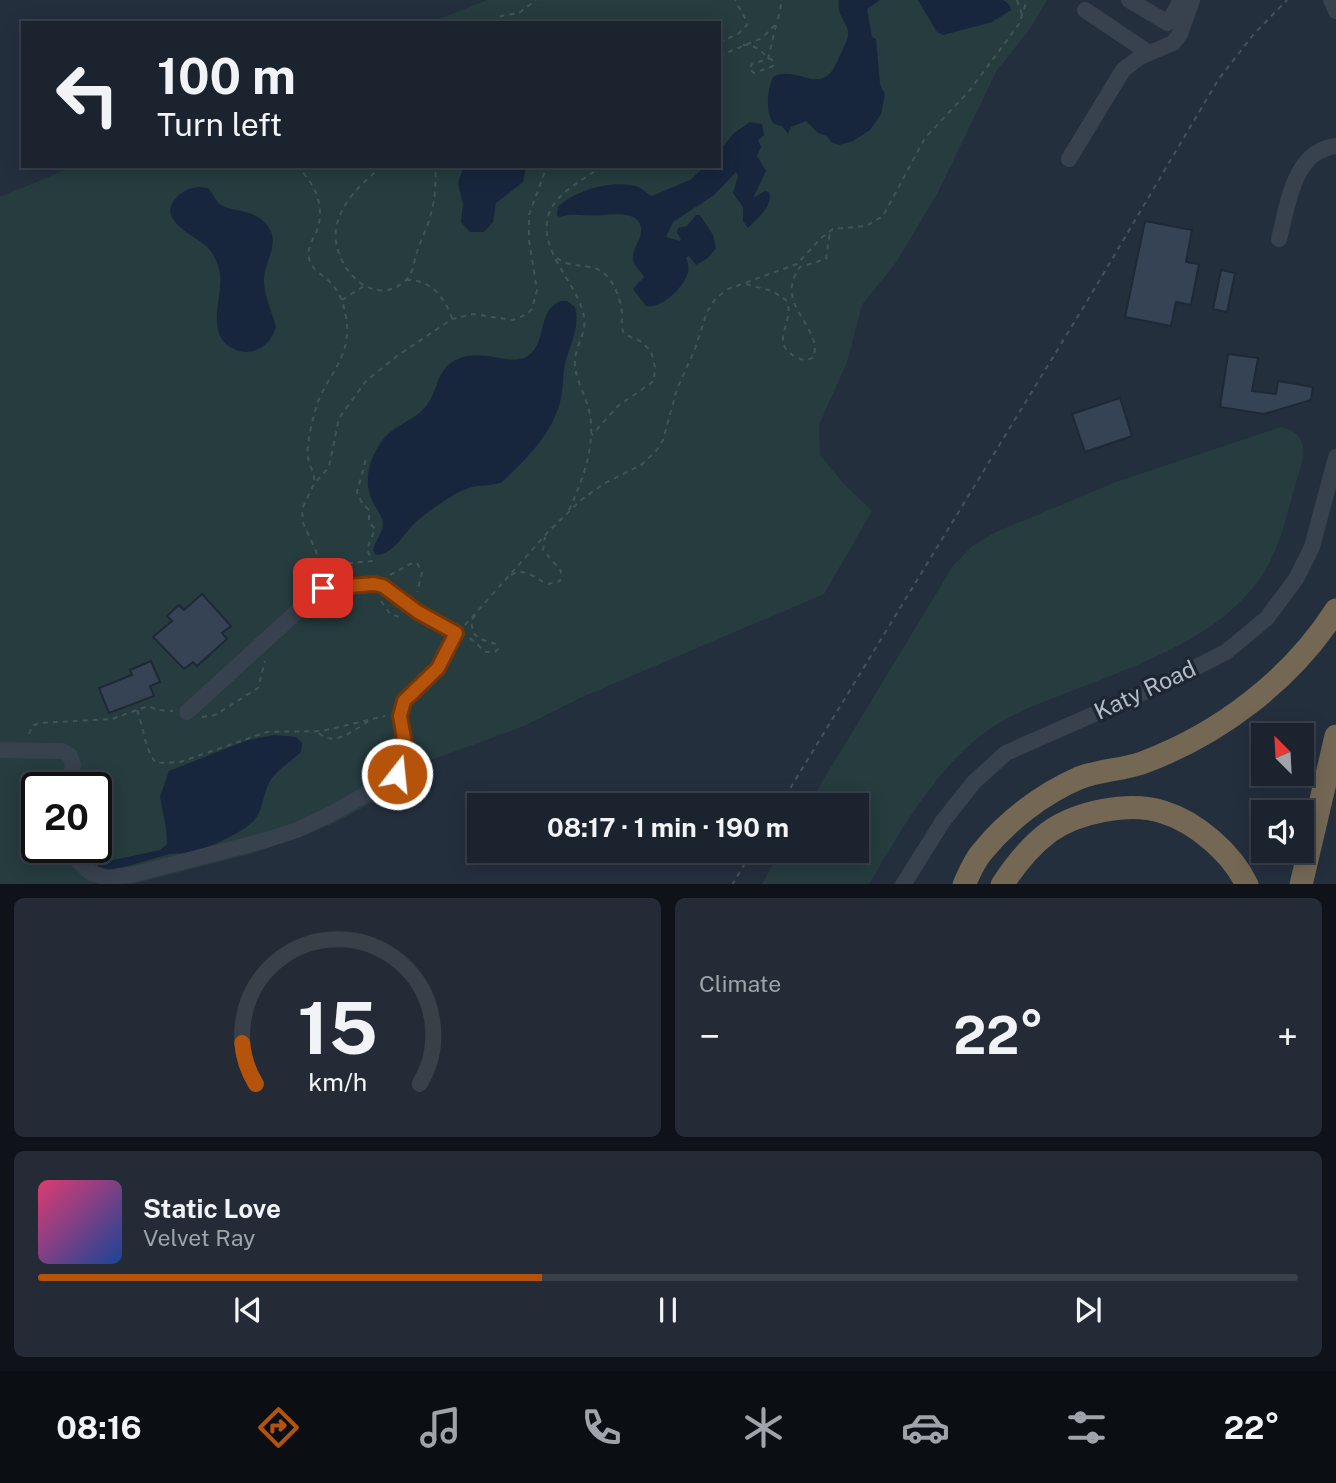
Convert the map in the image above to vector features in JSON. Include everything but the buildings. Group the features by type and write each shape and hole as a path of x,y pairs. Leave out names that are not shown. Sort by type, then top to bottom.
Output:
{"highway":[{"path":"964,884 980,854 1003,829 1040,799 1080,778 1140,763 1224,722 1273,684 1320,634 1336,610"},
{"path":"1301,884 1336,736"},
{"path":"1002,884 1022,856 1049,832 1071,820 1104,810 1124,808 1162,811 1194,827 1218,845 1243,875 1247,884"}],"street":[{"path":"1129,0 1168,23 1186,1"},
{"path":"1331,0 1336,10"},
{"path":"1069,159 1131,62 1173,43 1180,34 1186,1"},
{"path":"1085,10 1149,53"},
{"path":"1279,239 1296,176 1305,162 1317,152 1336,146"},
{"name":"Katy Road","path":"903,884 943,821 974,782 1006,753 1226,652 1267,618 1296,579 1312,547 1336,457"},
{"path":"80,863 90,873 108,878 209,856 297,830 379,787 397,774 407,755 400,716 404,701 438,668 456,633 418,612 382,586 374,584 323,588 187,712"},
{"path":"0,750 29,742 63,751 71,756 71,772"}],"path":[{"path":"495,21 501,16 519,13 536,0"},
{"path":"721,41 738,34 747,25 747,20 735,0"},
{"path":"768,59 782,0"},
{"path":"1017,0 1022,11 1021,19"},
{"path":"743,284 760,286 786,300 790,314 784,329 783,346 798,358 813,358 815,349 792,297 794,276 799,266 821,238 833,229 866,226 883,216 925,138 970,90 1021,19 1027,0"},
{"path":"787,793 1082,310 1218,80 1253,35 1287,0"},
{"path":"721,55 771,32 777,21"},
{"path":"743,45 760,48 768,59 774,61 773,66 754,72 749,69 752,64 768,59"},
{"path":"298,168 312,183 319,204 319,222 309,250 310,262 313,268 331,283 342,300 347,325 346,344 339,365 316,406 308,452 314,484"},
{"path":"380,168 365,180 348,201 335,234 340,259 349,272 364,286 383,290 396,287 410,276 432,210 436,168"},
{"path":"323,588 316,551 302,516 304,502 328,467 339,418 366,381 452,318 473,314 513,320 532,309 537,290 528,215 546,168"},
{"path":"569,511 584,473 590,437 589,409 575,362 584,334 584,317 576,294 554,255 547,222 559,197 599,168"},
{"path":"477,613 456,633 470,638 486,652 495,652 498,649 496,643 480,639 472,633 471,621 569,511 594,490 641,465 656,452 663,440 677,389 695,349 707,312 722,293 826,259 829,236 833,229"},
{"path":"554,255 567,264 596,268 604,273 621,307 624,334 646,345 654,358 654,381 618,406 590,437"},
{"path":"405,281 413,280 433,287 445,301 452,318"},
{"path":"342,300 364,286"},
{"path":"318,566 372,561 368,549 375,528 369,522 369,510 357,492 366,459"},
{"path":"507,578 516,572 524,572 548,584 561,581 561,571 543,550 543,541 548,532"},
{"path":"382,586 392,573 417,563 422,573 415,598 418,612"},
{"path":"29,742 32,726 39,723 112,719 148,706 204,717 215,715 258,688 262,679 268,638"},
{"path":"137,710 144,727 149,753 156,763 162,764 180,762 267,732 317,731 390,715 400,716"},
{"path":"317,731 324,738 334,739 373,719"},
{"path":"732,884 744,863"}],"green space":[{"path":"487,0 1047,0 1030,29 997,70 938,192 897,261 862,305 847,362 819,425 820,455 843,483 872,511 824,594 580,698 524,726 423,763 383,797 336,822 292,840 250,854 133,884 0,884 0,197 70,168 721,168 721,21 435,21"},
{"path":"1281,427 1298,435 1303,448 1284,527 1274,553 1259,580 1239,603 1215,623 1160,654 1025,710 979,737 931,787 869,884 762,884 773,863 869,863 869,793 815,793 953,566 971,547 996,532 1116,482"}],"water":[{"path":"839,0 880,0 867,9 872,37 876,39 880,84 885,94 881,114 870,130 853,141 839,145 818,133 806,121 791,127 788,134 782,126 771,120 768,100 774,76 792,74 817,79 824,78 831,72 848,36 847,27 839,11"},
{"path":"918,0 1003,0 1009,4 1011,10 992,22 943,35 937,32"},
{"path":"750,122 762,124 764,135 758,140 761,147 757,156 766,171 753,198 765,191 769,192 767,207 748,228 743,221 743,207 733,193 738,176 736,172 714,195 673,222 666,237 680,241 678,228 687,226 696,215 700,215 713,235 716,248 708,258 696,265 689,256 686,257 688,270 684,280 676,292 658,304 646,306 633,289 644,277 633,259 641,233 638,221 621,214 557,215 558,207 565,201 585,191 618,184 640,188 652,196 690,180 703,168 721,168 721,149 734,133"},
{"path":"463,168 526,168 523,182 496,203 493,222 484,232 470,232 461,222 463,204 458,183"},
{"path":"208,188 221,205 258,217 269,227 272,235 272,250 264,286 276,327 268,342 254,351 234,349 224,342 219,334 217,313 220,279 217,263 208,248 179,226 171,213 171,206 178,196 186,190"},
{"path":"567,301 575,307 576,328 565,365 557,411 538,444 502,482 463,490 418,520 388,551 376,555 373,550 383,522 371,498 368,473 373,456 382,441 427,405 442,373 451,363 477,355 519,359 533,352 548,312 553,305"},
{"path":"275,735 296,737 302,743 301,752 270,781 255,820 222,841 192,852 170,854 133,865 97,870 99,863 112,863 112,860 160,850 167,844 160,797 169,771 248,740"}],"route":[{"path":"323,588 374,584 383,586 418,612 456,633 438,668 404,701 400,716 408,748 404,764 397,774"}]}
